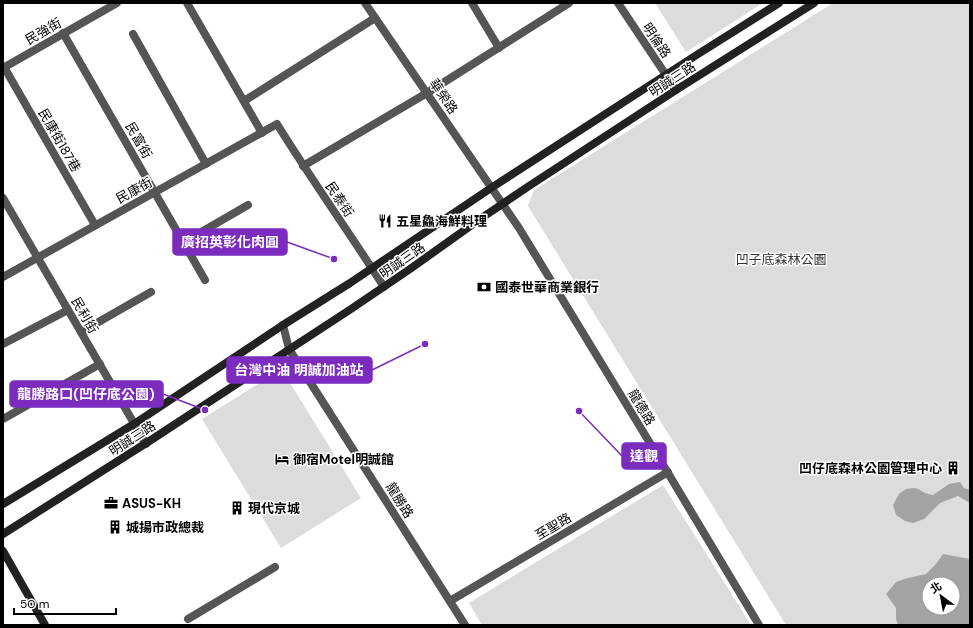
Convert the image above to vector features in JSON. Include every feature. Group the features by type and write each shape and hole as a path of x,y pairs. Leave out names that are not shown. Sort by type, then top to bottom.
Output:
{"street":[{"name":"民強街","path":"4,67 117,3"},
{"path":"187,3 262,133"},
{"name":"華榮路","path":"365,3 502,204"},
{"path":"472,3 498,48"},
{"path":"303,166 427,93 569,3"},
{"name":"明倫路","path":"618,3 676,90"},
{"name":"明誠三路","path":"3,504 134,424 372,269 491,188 779,3"},
{"name":"明誠三路","path":"3,534 146,444 384,287 502,204 676,90 814,3"},
{"path":"244,101 376,18"},
{"name":"民富街","path":"64,33 205,280"},
{"path":"133,34 206,164"},
{"name":"民康街187巷","path":"4,67 95,225"},
{"name":"民康街","path":"3,277 277,124"},
{"name":"民泰街","path":"277,124 303,166 384,287"},
{"name":"民利街","path":"3,198 146,444"},
{"name":"龍德路","path":"502,204 519,228 668,472 759,625"},
{"path":"184,242 248,205"},
{"path":"81,332 151,292"},
{"path":"3,344 68,310"},
{"name":"龍勝路","path":"284,325 289,349 465,625"},
{"path":"3,419 100,364"},
{"name":"至聖路","path":"450,601 668,472"},
{"path":"3,551 45,625"},
{"path":"188,619 275,567"}],"green space":[{"path":"655,3 763,3 686,52"},
{"name":"凹子底森林公園","path":"833,3 970,3 970,625 786,625 528,206 534,190"},
{"name":"御宿Motel明誠館","path":"284,373 361,498 281,548 202,419 274,374"},
{"path":"663,485 751,625 482,625 469,603"}],"shaded area":[{"path":"960,482 964,488 970,490 970,503 958,496 940,503 924,519 913,523 905,521 896,515 893,505 899,494 906,489 914,488 933,495 949,484"},
{"path":"943,554 970,559 970,625 898,625 896,619 896,608 886,594 896,582 926,574"}],"place":[{"name":"五星鱻海鮮料理","path":"385,221"},
{"name":"廣招英彰化肉圓","path":"334,259"},
{"name":"國泰世華商業銀行","path":"484,287"},
{"name":"台灣中油 明誠加油站","path":"425,344"},
{"name":"龍勝路口(凹仔底公園)","path":"205,410"},
{"name":"達觀","path":"579,411"},
{"name":"御宿Motel明誠館","path":"282,459"},
{"name":"凹仔底森林公園管理中心","path":"953,468"},
{"name":"ASUS-KH","path":"111,503"},
{"name":"現代京城","path":"237,508"},
{"name":"城揚市政總裁","path":"115,527"}]}
